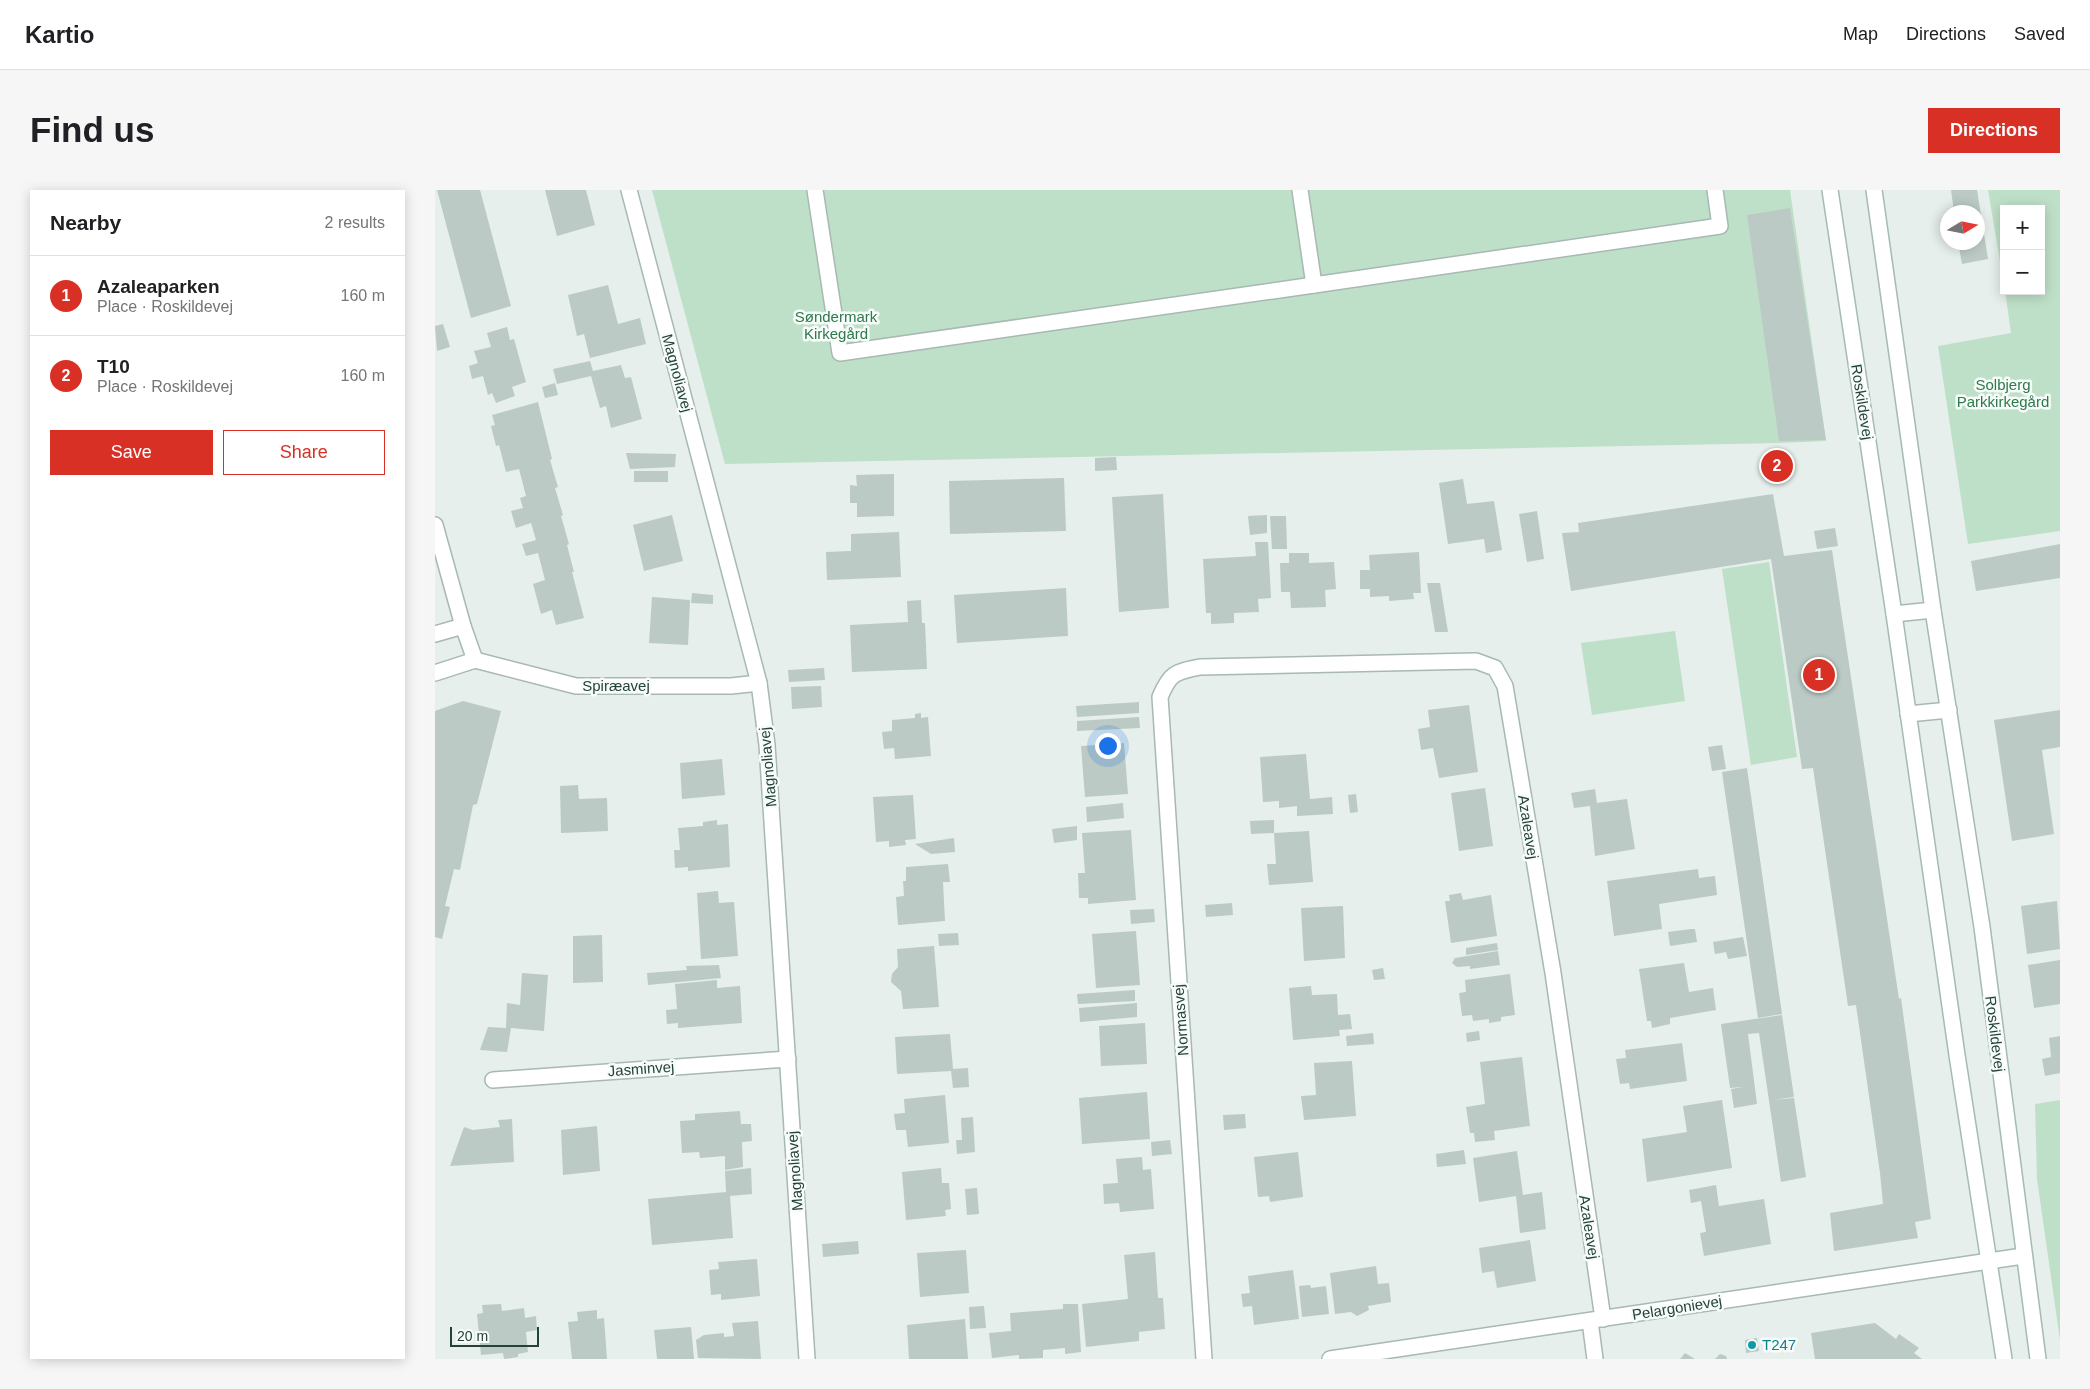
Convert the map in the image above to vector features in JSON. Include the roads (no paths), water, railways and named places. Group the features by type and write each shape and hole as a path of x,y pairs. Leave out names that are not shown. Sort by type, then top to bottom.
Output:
{"street":[{"name":"Magnoliavej","path":"629,190 759,683 767,745 807,1359"},
{"path":"815,190 840,353 1720,226 1715,190"},
{"path":"1300,190 1314,285"},
{"name":"Roskildevej","path":"1830,190 2004,1359"},
{"name":"Roskildevej","path":"1874,190 1933,610 1982,927 2023,1256 2038,1359"},
{"path":"435,525 463,626 475,660 435,673"},
{"path":"1894,614 1933,610"},
{"path":"435,634 463,626"},
{"name":"Spiræavej","path":"475,660 577,686 731,686 759,683"},
{"name":"Azaleavej","path":"1166,682 1177,671 1200,667 1476,661 1495,668 1505,686 1553,974 1596,1320 1595,1359"},
{"name":"Normasvej","path":"1166,682 1160,697 1203,1359"},
{"path":"1908,714 1949,710"},
{"name":"Jasminvej","path":"493,1080 788,1059"},
{"name":"Pelargonievej","path":"1330,1359 2023,1256"}],"place":[{"name":"T10","path":"1777,466"},
{"name":"Azaleaparken","path":"1819,675"},
{"name":"T247","path":"1752,1345"}],"park label":[{"name":"Søndermark Kirkegård","path":"836,326"},
{"name":"Solbjerg Parkkirkegård","path":"2003,394"}]}
